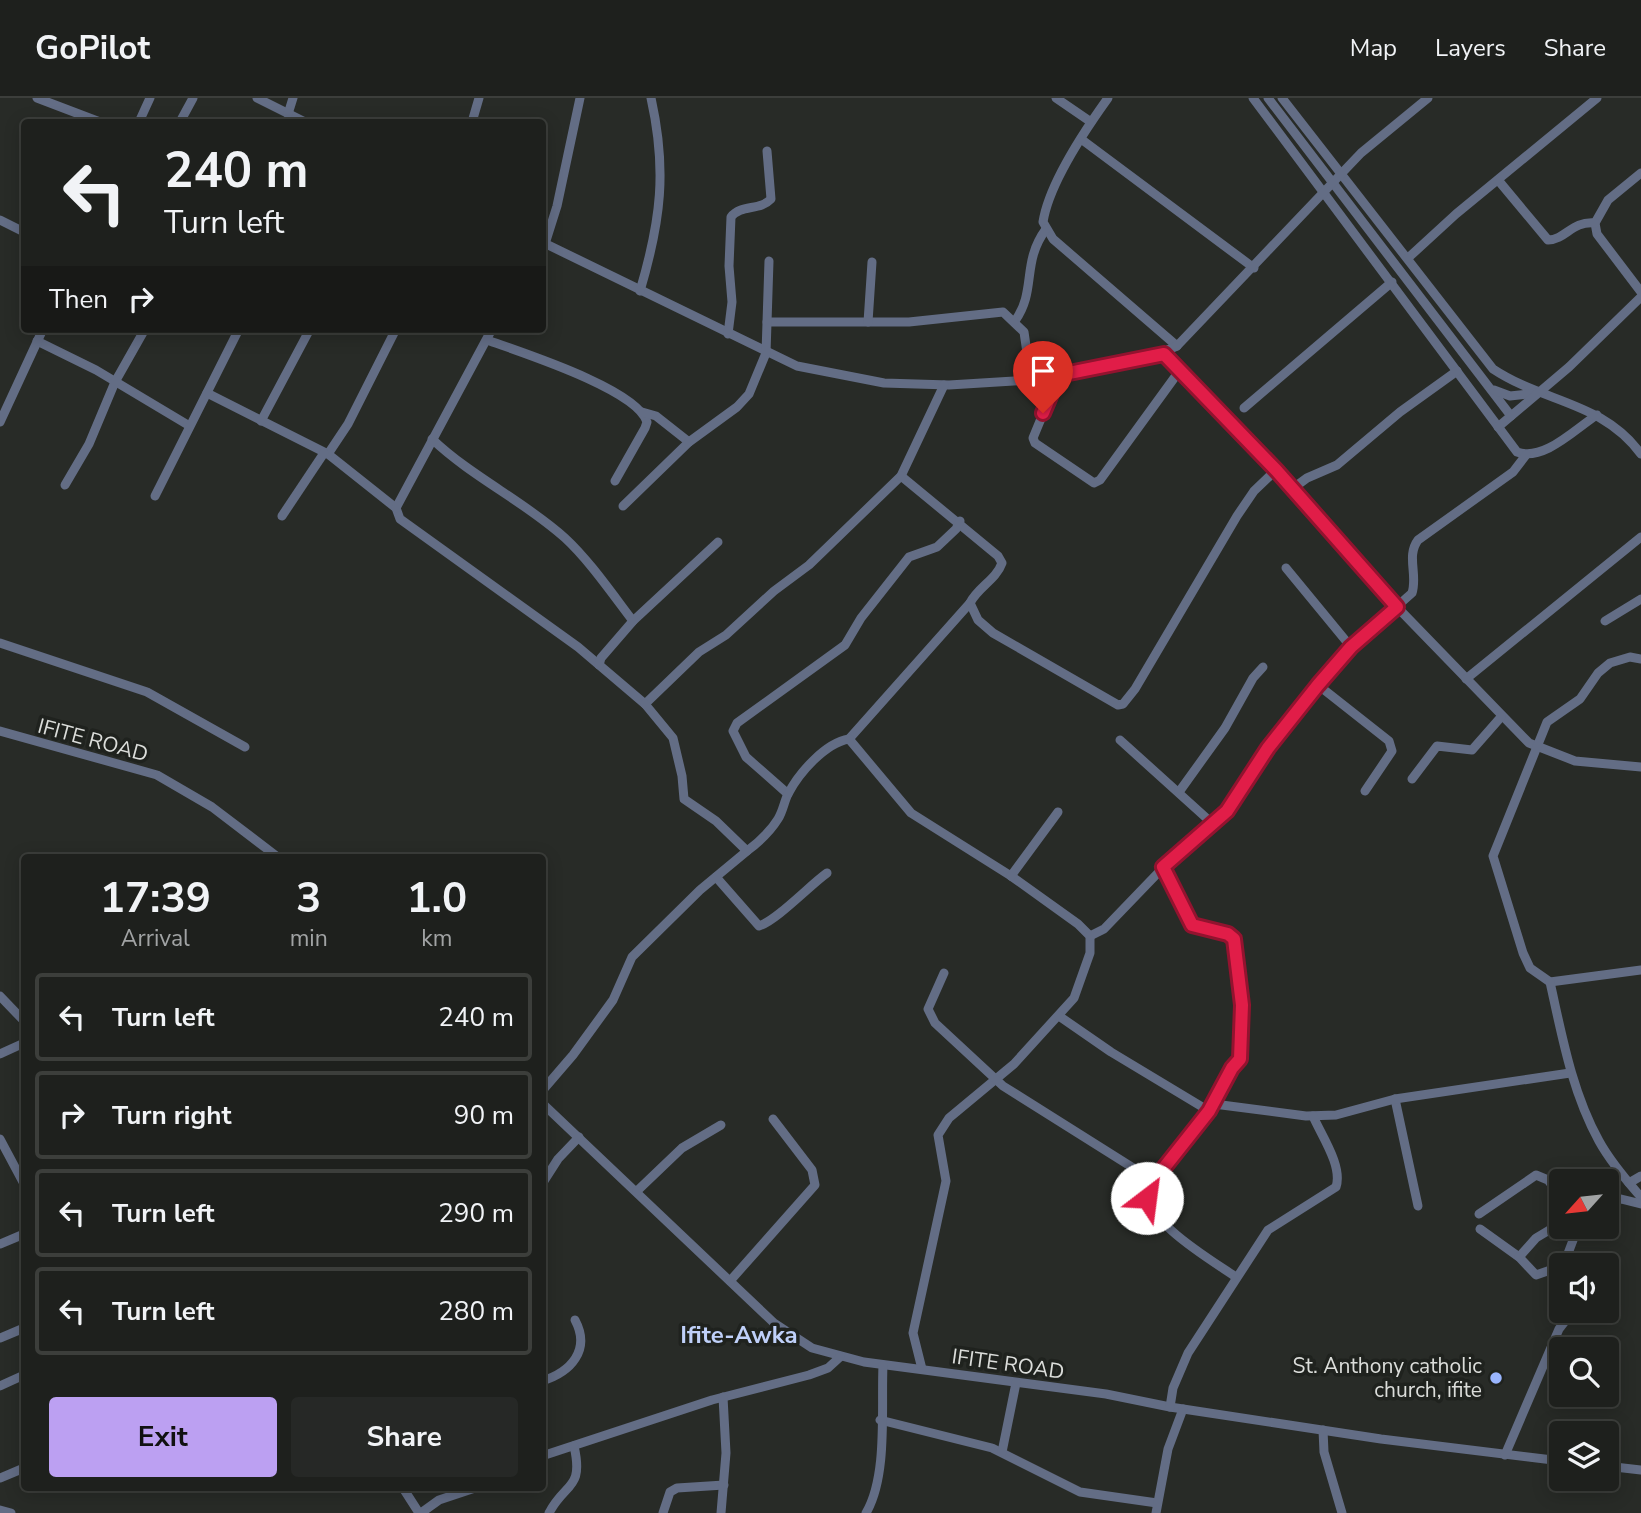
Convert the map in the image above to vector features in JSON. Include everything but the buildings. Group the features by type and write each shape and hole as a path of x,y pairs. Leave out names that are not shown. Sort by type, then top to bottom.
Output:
{"street":[{"path":"37,98 92,119"},
{"path":"140,119 150,98"},
{"path":"182,119 193,98"},
{"path":"257,98 299,119"},
{"path":"288,114 293,98"},
{"path":"473,119 479,98"},
{"path":"546,237 557,206 580,98"},
{"path":"640,291 650,260 662,184 661,143 651,98"},
{"path":"1056,98 1091,122"},
{"path":"1108,98 1081,139 1044,212 1042,222 1053,239 1177,346"},
{"path":"1253,98 1517,452 1526,455 1546,449 1597,415"},
{"path":"1268,98 1511,416"},
{"path":"1282,98 1493,369 1526,389 1609,421 1641,454"},
{"path":"546,244 797,366 884,383 944,384 1031,380 1164,354 1177,346 1361,153 1428,98"},
{"path":"1408,258 1597,98"},
{"path":"1081,139 1254,268"},
{"path":"728,334 732,302 731,217 739,210 764,205 771,199 767,151"},
{"path":"1497,427 1540,393 1616,324 1641,295 1597,234 1595,223 1608,200 1641,173"},
{"path":"1498,180 1548,240 1560,237 1576,225 1595,223"},
{"path":"0,220 21,230"},
{"path":"1015,321 1028,297 1030,257 1046,229"},
{"path":"623,506 689,442 737,407 749,394 766,353 769,261"},
{"path":"869,322 872,262"},
{"path":"1244,408 1392,282"},
{"path":"767,322 909,322 985,312 1003,313 1015,321 1027,342 1031,380"},
{"path":"0,422 41,333"},
{"path":"65,485 89,444 115,382 143,333"},
{"path":"155,496 188,425 237,333"},
{"path":"261,421 308,333"},
{"path":"282,516 348,424 394,333"},
{"path":"396,508 490,333"},
{"path":"487,340 592,380 642,412 656,416 689,442"},
{"path":"37,341 188,425"},
{"path":"1164,354 1276,470 1397,607 1500,717 1538,748 1576,761 1641,767"},
{"path":"1059,375 1033,438 1035,443 1094,482 1100,480 1180,370"},
{"path":"1292,489 1307,478 1337,465 1391,419 1457,371"},
{"path":"645,704 699,652 726,635 774,591 810,565 901,476 944,384"},
{"path":"1489,386 1510,397 1540,393"},
{"path":"206,393 326,454 396,508 400,519 499,588 599,665 645,704 673,738 682,776 684,799 692,808 716,821 747,850"},
{"path":"0,395 10,401"},
{"path":"615,481 645,428 647,422 642,412"},
{"path":"432,439 461,464 502,490 565,538 634,621"},
{"path":"1090,936 1104,929 1163,867 1227,811 1268,748 1318,685 1351,647 1414,589 1412,554 1418,540 1513,472 1526,455"},
{"path":"970,603 978,620 993,633 1118,705 1123,704 1237,516 1254,491 1276,470"},
{"path":"546,1086 573,1055 612,999 632,957 716,877 760,841 776,822 788,794 822,753 840,741 849,739 970,603 975,594 999,571 1002,563 998,556 960,521 901,476"},
{"path":"788,794 746,757 733,731 737,723 845,645 861,618 909,557 937,547 956,529 960,521"},
{"path":"1466,679 1641,537"},
{"path":"599,665 605,652 634,621 718,542"},
{"path":"1286,568 1351,647"},
{"path":"1605,621 1641,599"},
{"path":"0,643 148,692 245,747"},
{"path":"1641,659 1621,659 1598,673 1580,699 1548,722 1493,856 1530,968 1550,982 1641,970"},
{"path":"1179,792 1225,727 1253,678 1263,667"},
{"path":"1318,685 1389,741 1392,751 1365,791"},
{"path":"1412,779 1437,746 1472,750 1500,717"},
{"name":"IFITE ROAD","path":"0,731 157,775 212,807 274,854"},
{"path":"849,739 911,813 1011,876 1078,923 1090,936 1090,953 1082,982 1074,998 1014,1064 949,1118 938,1135 946,1181 913,1333 922,1369"},
{"path":"1120,740 1213,824"},
{"path":"1011,876 1058,812"},
{"path":"1163,867 1192,925 1228,934 1234,939 1242,1005 1241,1054 1212,1107 1146,1192 1155,1215 1236,1277"},
{"path":"716,877 759,926 769,922 802,890 827,873"},
{"path":"944,973 932,995 928,1009 931,1018 995,1079 1154,1181"},
{"path":"1550,982 1570,1073 1599,1141 1641,1197"},
{"path":"0,996 21,1018"},
{"path":"1059,1016 1111,1052 1212,1107 1313,1116 1336,1115 1395,1099 1570,1073"},
{"path":"0,1054 21,1044"},
{"path":"1395,1099 1418,1206"},
{"name":"IFITE ROAD","path":"546,1107 774,1323 796,1339 840,1357 1106,1394 1170,1407 1322,1430 1549,1460"},
{"path":"1170,1407 1173,1388 1188,1353 1236,1277 1276,1222 1336,1187 1338,1180 1335,1165 1313,1116"},
{"path":"730,1281 815,1185 812,1170 773,1119"},
{"path":"637,1191 682,1148 721,1125"},
{"path":"546,1178 558,1159 579,1137"},
{"path":"0,1139 21,1178"},
{"path":"1479,1214 1536,1175 1549,1181"},
{"path":"1629,1183 1641,1176"},
{"path":"1619,1200 1641,1204"},
{"path":"1480,1229 1519,1257 1536,1275 1549,1270"},
{"path":"1519,1257 1536,1238 1549,1230"},
{"path":"0,1244 21,1235"},
{"path":"546,1380 562,1374 578,1357 582,1342 575,1320"},
{"path":"1505,1455 1564,1323"},
{"path":"0,1338 21,1329"},
{"path":"546,1455 723,1397 809,1376 828,1368 840,1357"},
{"path":"866,1513 875,1498 883,1365"},
{"path":"0,1386 21,1376"},
{"path":"1002,1452 1016,1383"},
{"path":"721,1513 724,1485 723,1397"},
{"path":"880,1420 1002,1452 1080,1492 1156,1508 1168,1449 1183,1409"},
{"path":"1322,1430 1324,1452 1342,1513"},
{"path":"549,1513 576,1478 578,1462 574,1446"},
{"path":"1619,1467 1641,1469"},
{"path":"0,1478 21,1469"},
{"path":"663,1513 670,1492 677,1488 724,1485"},
{"path":"406,1491 423,1512 439,1500 466,1491"},
{"path":"0,1510 11,1513"}],"place":[{"name":"St. Anthony catholic church, ifite","path":"1496,1378"}],"district":[{"name":"Ifite-Awka","path":"739,1335"}],"route":[{"path":"1043,413 1059,375 1164,354 1276,470 1397,607 1351,647 1318,685 1268,748 1227,811 1163,867 1192,925 1198,929 1228,934 1234,939 1241,981 1241,1054 1209,1111 1148,1188 1147,1198"}]}
